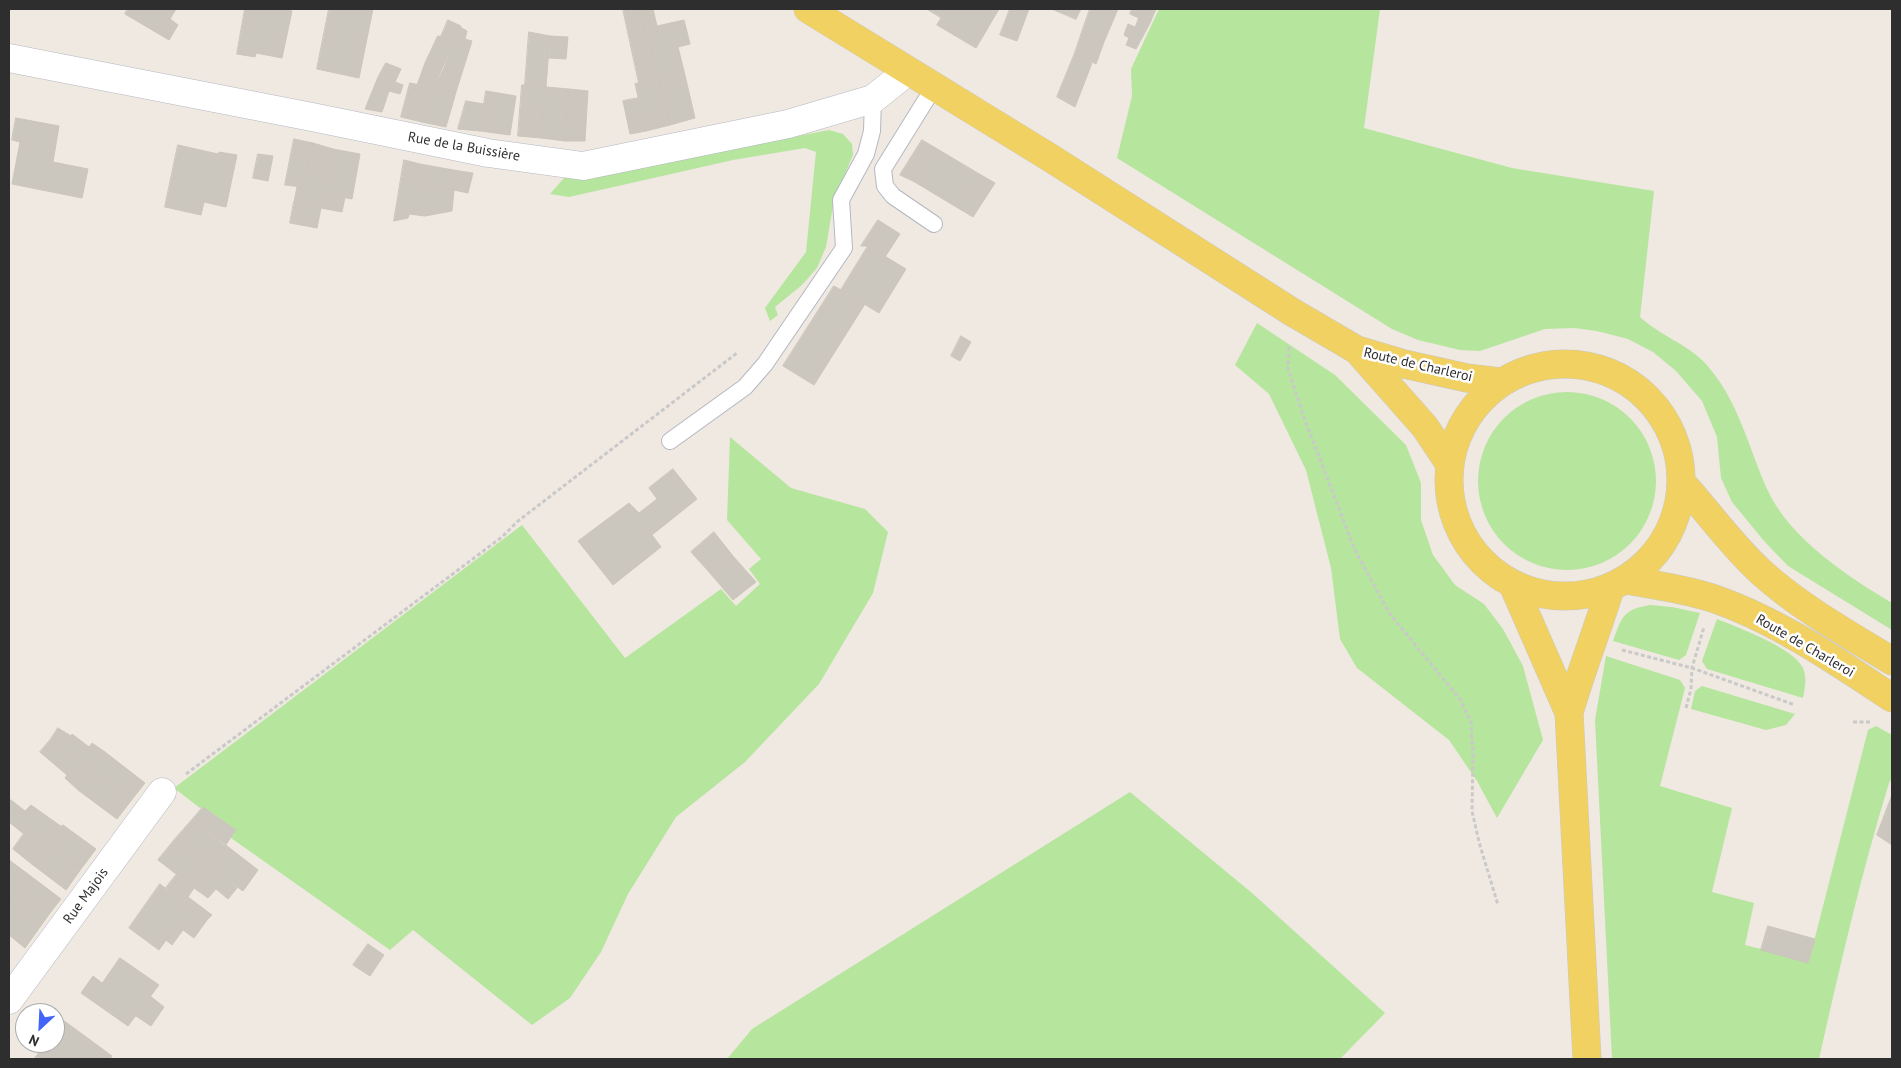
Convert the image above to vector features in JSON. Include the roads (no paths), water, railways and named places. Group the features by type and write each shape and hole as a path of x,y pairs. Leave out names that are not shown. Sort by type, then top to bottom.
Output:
{"main road":[{"path":"808,9 1049,157 1292,312 1357,350"},
{"name":"Route de Charleroi","path":"1357,350 1440,372 1501,382"},
{"name":"Route de Charleroi","path":"1357,350 1425,427 1450,463"},
{"name":"Route de Charleroi","path":"1618,585 1645,566 1672,529 1680,507 1683,484 1678,448 1663,415 1638,389 1614,375 1606,371 1570,363 1534,367 1501,382 1482,398 1467,417 1456,439 1450,463 1450,499 1461,534 1483,564 1513,585 1545,596 1578,596 1618,585 1670,587 1713,598 1770,623 1838,663 1892,698"},
{"path":"1683,484 1734,544 1762,573 1791,596 1892,662"},
{"path":"1513,585 1569,712"},
{"path":"1587,1059 1569,712 1579,676 1618,585"}],"street":[{"name":"Rue de la Buissière","path":"9,58 312,117 488,154 583,166 788,124 873,99 908,71"},
{"name":"Rue Majois","path":"9,1000 162,792"}],"lane":[{"path":"934,87 884,169 885,186 893,196 934,224"},
{"path":"670,441 745,387 765,364 844,248 841,200 866,154 872,131 873,99"}]}
